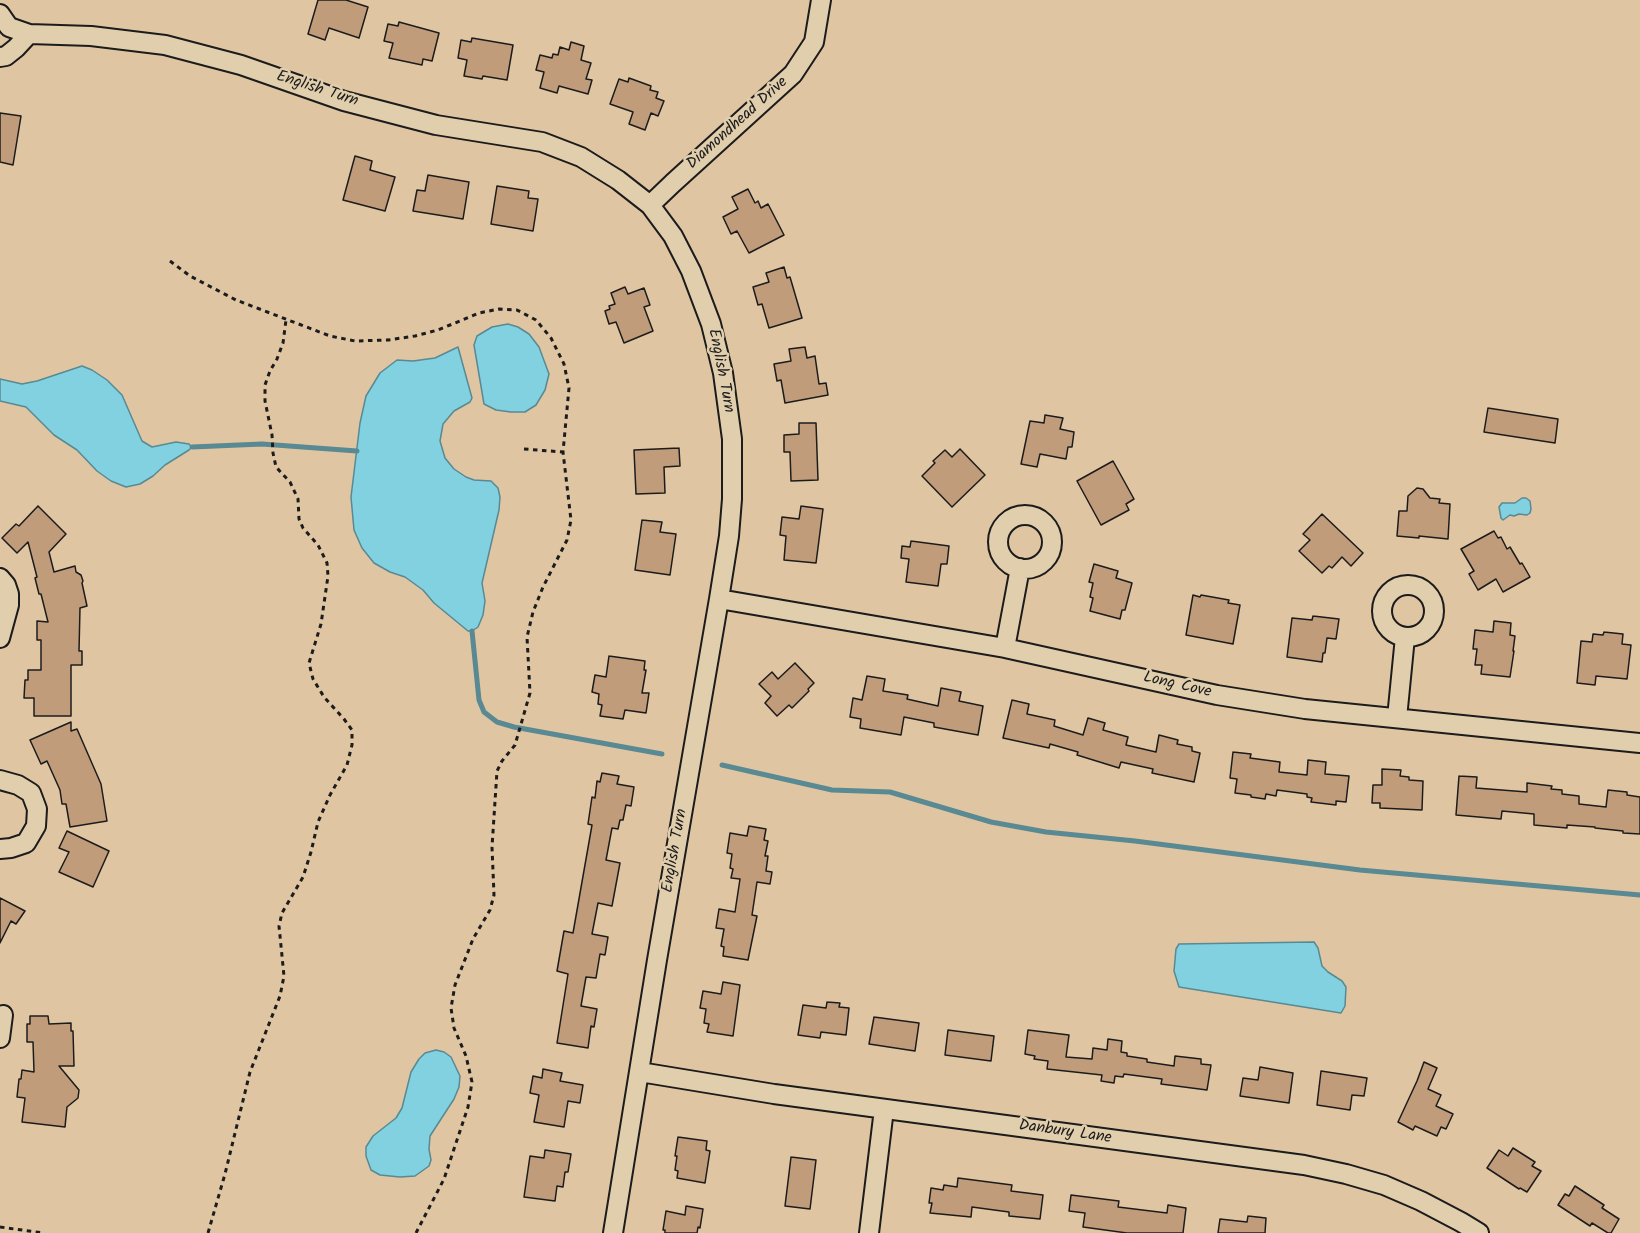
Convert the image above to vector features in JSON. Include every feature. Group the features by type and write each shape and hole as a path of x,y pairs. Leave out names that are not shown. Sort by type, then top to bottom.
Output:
{"street":[{"name":"Diamondhead Drive","path":"650,205 793,74 814,42 821,0"},
{"name":"English Turn","path":"0,14 9,27 29,34 91,36 165,45 241,65 344,101 413,119 542,142 581,157 618,180 650,205 673,236 691,271 711,324 723,374 732,439 732,499 719,599 657,960 614,1233"},
{"path":"0,57 6,56 29,34"},
{"path":"1005,648 1020,568"},
{"path":"0,578 9,594 9,605 0,638"},
{"name":"Long Cove","path":"719,599 1005,648 1217,695 1305,709 1640,743"},
{"path":"1397,718 1405,637"},
{"path":"0,780 18,785 31,793 37,809 36,826 26,843 0,849"},
{"path":"0,1038 3,1016"},
{"name":"Danbury Lane","path":"640,1072 774,1094 1304,1165 1384,1185 1421,1201 1479,1233"},
{"path":"869,1233 884,1109"}],"path":[{"path":"170,261 190,276 236,300 330,336 355,341 415,336 438,330 479,313 499,309 517,310 536,320 551,338 564,364 569,388 563,452 571,520 567,540 533,612 527,637 530,693 519,735 515,745 497,771 492,847 494,896 490,910 473,939 454,985 452,1008 454,1028 466,1056 472,1082 468,1107 444,1179 416,1233"},
{"path":"208,1233 250,1072 280,996 284,976 279,926 282,913 303,877 318,822 347,765 352,745 352,730 324,697 313,679 309,663 321,624 328,576 327,562 318,544 303,528 299,519 298,499 290,482 276,467 273,453 265,401 265,385 283,343 286,320"},
{"path":"524,449 563,452"},
{"path":"0,1227 43,1233"}],"water":[{"path":"508,324 529,334 539,347 549,374 545,390 536,405 525,412 496,410 484,404 474,345 477,336 492,327"},
{"path":"458,347 472,398 470,402 454,411 443,424 440,441 445,458 454,469 474,480 491,481 498,488 500,497 482,583 485,601 483,615 478,627 472,631 468,631 434,603 423,590 405,577 374,563 362,548 354,530 351,497 360,423 366,396 380,373 397,360 413,361 435,358"},
{"path":"82,366 107,380 122,395 142,441 152,447 176,442 189,444 192,447 140,484 126,487 111,481 97,471 77,450 54,435 26,407 0,401 0,379 22,384"},
{"path":"1522,498 1530,501 1530,513 1510,515 1503,520 1499,507 1502,503 1515,503"},
{"path":"1314,942 1318,948 1322,966 1342,981 1346,987 1345,1006 1341,1013 1179,987 1174,971 1176,949 1179,944"},
{"path":"436,1050 451,1057 460,1076 459,1087 454,1099 430,1136 429,1166 415,1176 380,1175 371,1170 366,1156 366,1147 373,1136 396,1118 402,1108 411,1072 419,1059 425,1053"}],"building":[{"path":"318,0 346,0 368,7 359,38 329,28 325,40 308,34"},
{"path":"399,22 439,33 432,61 423,59 422,65 389,58 393,43 384,41 388,24 398,26"},
{"path":"472,38 513,45 507,80 464,76 467,60 458,58 461,40 471,42"},
{"path":"571,42 584,46 581,60 591,63 586,79 592,80 588,94 559,86 557,93 540,88 544,72 536,70 540,55 552,58 553,54 558,55 560,47 569,50"},
{"path":"629,78 651,86 650,90 658,92 656,98 664,101 658,116 651,113 645,130 629,124 633,112 610,104 619,79 628,82"},
{"path":"0,113 21,116 13,165 0,162"},
{"path":"355,156 372,161 370,170 395,177 385,211 343,200"},
{"path":"428,175 469,182 463,219 413,211 417,190 425,191"},
{"path":"497,186 529,191 528,198 538,199 533,231 491,224"},
{"path":"748,189 755,203 758,201 761,208 768,204 784,235 749,253 737,231 731,234 723,217 738,209 732,197"},
{"path":"784,267 787,278 790,277 802,318 769,328 762,304 758,305 753,287 769,282 766,273"},
{"path":"625,287 628,294 644,288 650,305 644,307 653,331 624,343 616,322 609,324 605,311 610,309 609,306 615,304 611,293"},
{"path":"805,347 807,358 815,356 819,384 826,383 828,395 785,403 781,380 777,381 774,364 791,361 789,349"},
{"path":"1488,408 1558,419 1555,443 1484,432"},
{"path":"1045,415 1063,418 1060,429 1074,432 1072,447 1068,447 1066,459 1040,454 1037,467 1021,464 1030,421 1044,423"},
{"path":"799,423 816,423 818,480 791,481 790,452 784,452 784,435 799,434"},
{"path":"679,448 680,466 664,467 665,493 636,494 634,450"},
{"path":"960,449 985,475 952,507 922,476 945,450 952,457"},
{"path":"1113,461 1134,499 1126,504 1129,510 1101,525 1077,481"},
{"path":"1417,488 1423,489 1430,498 1440,499 1439,503 1450,504 1448,539 1397,536 1399,511 1407,511 1408,496"},
{"path":"38,506 66,534 49,552 54,572 75,566 76,572 81,575 83,581 87,606 80,608 79,651 82,651 82,665 71,665 71,716 34,716 34,698 24,698 28,670 41,670 41,640 37,640 37,621 48,622 35,578 37,577 28,542 17,553 2,538 16,524 19,526"},
{"path":"801,506 823,509 816,563 784,560 786,536 780,535 782,517 799,519"},
{"path":"1322,514 1363,553 1351,566 1342,557 1332,568 1329,566 1322,573 1299,551 1310,540 1303,534"},
{"path":"642,520 662,522 660,532 676,534 670,575 635,570"},
{"path":"1494,531 1498,538 1501,537 1507,549 1510,547 1530,577 1503,592 1496,579 1478,590 1469,574 1474,571 1461,549"},
{"path":"911,541 949,546 947,564 941,564 938,586 906,582 909,559 901,558 902,546 910,547"},
{"path":"1094,564 1118,571 1116,578 1132,583 1125,610 1122,610 1120,619 1090,611 1093,583 1089,582"},
{"path":"1193,595 1229,600 1228,603 1240,605 1233,644 1186,635"},
{"path":"1313,616 1339,619 1336,639 1327,638 1322,662 1287,657 1292,618 1312,620"},
{"path":"1494,621 1511,623 1510,635 1515,636 1510,677 1481,674 1482,665 1475,665 1477,649 1473,649 1475,630 1493,632"},
{"path":"1604,632 1623,634 1622,644 1631,645 1627,679 1596,676 1595,685 1577,683 1581,641 1592,642 1593,634 1603,635"},
{"path":"609,656 645,661 644,670 646,670 642,693 649,693 646,713 625,710 623,719 600,716 602,705 598,704 599,694 592,692 595,675 606,677"},
{"path":"795,663 814,683 792,708 789,705 777,716 765,703 771,696 759,684 772,672 778,679"},
{"path":"867,676 885,679 883,691 908,695 907,699 938,706 941,688 961,692 959,701 983,706 978,735 934,727 934,723 904,717 901,735 860,728 861,719 850,717 853,698 862,700"},
{"path":"1012,700 1029,704 1027,714 1055,720 1054,726 1083,735 1088,718 1105,723 1103,730 1128,737 1126,745 1156,752 1159,735 1178,740 1177,744 1192,747 1192,751 1200,753 1194,782 1152,773 1153,769 1121,762 1119,768 1050,744 1049,748 1003,738"},
{"path":"71,722 71,731 77,729 101,784 107,821 70,827 66,804 62,804 60,790 47,761 41,764 30,740"},
{"path":"1233,752 1251,754 1250,758 1280,762 1279,772 1307,775 1308,760 1326,762 1325,774 1349,776 1346,802 1336,801 1336,805 1311,802 1312,798 1307,797 1307,794 1277,790 1276,796 1266,794 1265,799 1235,793 1237,779 1230,778"},
{"path":"1382,769 1401,770 1400,776 1409,777 1409,780 1423,781 1422,810 1380,808 1380,803 1372,803 1373,785 1382,785"},
{"path":"602,773 619,776 617,784 634,787 631,806 626,805 623,820 620,820 618,829 612,828 606,860 620,863 612,906 598,903 592,934 608,937 605,955 600,954 596,978 586,977 581,1006 597,1009 594,1027 591,1026 588,1048 557,1043 568,974 557,971 564,931 573,933 592,825 588,824 592,797 595,798 597,781 600,782"},
{"path":"1459,776 1477,777 1476,788 1527,792 1527,783 1552,786 1551,789 1562,790 1562,794 1579,796 1579,804 1606,807 1608,790 1627,792 1627,795 1640,797 1640,834 1595,827 1567,825 1567,828 1534,825 1534,814 1502,811 1501,819 1456,815"},
{"path":"749,826 766,829 764,840 768,841 765,856 768,856 766,871 772,872 770,884 757,882 752,915 757,916 748,960 723,956 724,947 721,946 724,929 716,928 719,909 735,912 740,879 731,878 732,854 727,853 730,833 747,836"},
{"path":"67,831 109,851 93,887 59,872 69,852 59,848"},
{"path":"0,898 25,911 16,924 11,921 0,943"},
{"path":"723,982 740,985 733,1036 707,1032 709,1024 704,1023 706,1009 700,1008 703,991 721,994"},
{"path":"827,1002 840,1003 839,1007 849,1008 846,1035 821,1032 820,1038 798,1035 803,1005 826,1008"},
{"path":"30,1016 48,1016 49,1024 71,1023 74,1066 59,1066 79,1090 78,1098 67,1107 65,1127 22,1122 25,1098 17,1097 19,1079 21,1079 22,1070 34,1072 33,1042 27,1042 27,1024 30,1024"},
{"path":"874,1017 919,1023 915,1051 869,1044"},
{"path":"948,1030 994,1036 991,1061 945,1055"},
{"path":"1028,1030 1069,1035 1066,1057 1092,1059 1093,1048 1107,1050 1108,1039 1122,1041 1121,1052 1127,1053 1127,1056 1147,1059 1147,1062 1174,1066 1175,1056 1201,1059 1201,1064 1211,1065 1207,1090 1161,1084 1162,1079 1124,1074 1123,1077 1115,1076 1114,1083 1101,1081 1102,1075 1047,1069 1048,1061 1034,1059 1035,1056 1025,1054"},
{"path":"1424,1062 1437,1068 1428,1089 1441,1095 1436,1106 1453,1114 1446,1129 1441,1127 1437,1136 1415,1126 1413,1130 1398,1122"},
{"path":"1260,1067 1293,1073 1289,1103 1240,1096 1243,1078 1258,1080"},
{"path":"543,1069 562,1073 560,1081 583,1085 580,1103 568,1101 564,1127 534,1122 539,1095 530,1093 533,1076 542,1078"},
{"path":"1321,1071 1367,1078 1364,1096 1352,1095 1350,1110 1317,1105"},
{"path":"678,1137 707,1141 706,1150 710,1151 705,1183 677,1178 678,1171 675,1170 677,1156 675,1156"},
{"path":"1513,1148 1535,1162 1532,1166 1541,1171 1527,1192 1487,1168 1499,1150 1508,1156"},
{"path":"545,1150 571,1154 563,1187 557,1186 555,1201 524,1197 530,1156 544,1158"},
{"path":"791,1157 816,1160 810,1209 785,1206"},
{"path":"958,1178 1012,1185 1011,1191 1043,1195 1040,1219 1009,1216 1009,1212 972,1207 971,1217 930,1213 931,1188 943,1190 944,1185 957,1187"},
{"path":"1575,1186 1604,1205 1602,1208 1619,1219 1611,1233 1592,1223 1590,1226 1558,1205 1565,1194 1569,1196"},
{"path":"1071,1195 1119,1201 1118,1207 1167,1213 1168,1205 1186,1208 1183,1233 1127,1233 1083,1227 1085,1213 1069,1211"},
{"path":"686,1206 703,1209 697,1233 665,1233 663,1230 666,1211 685,1215"},
{"path":"1248,1216 1266,1218 1265,1233 1218,1233 1220,1219 1247,1222"}],"waterway":[{"path":"192,447 262,444 357,451"},
{"path":"472,631 479,700 484,712 497,722 662,754"},
{"path":"722,765 832,790 890,792 991,822 1046,832 1360,870 1640,895"}]}
